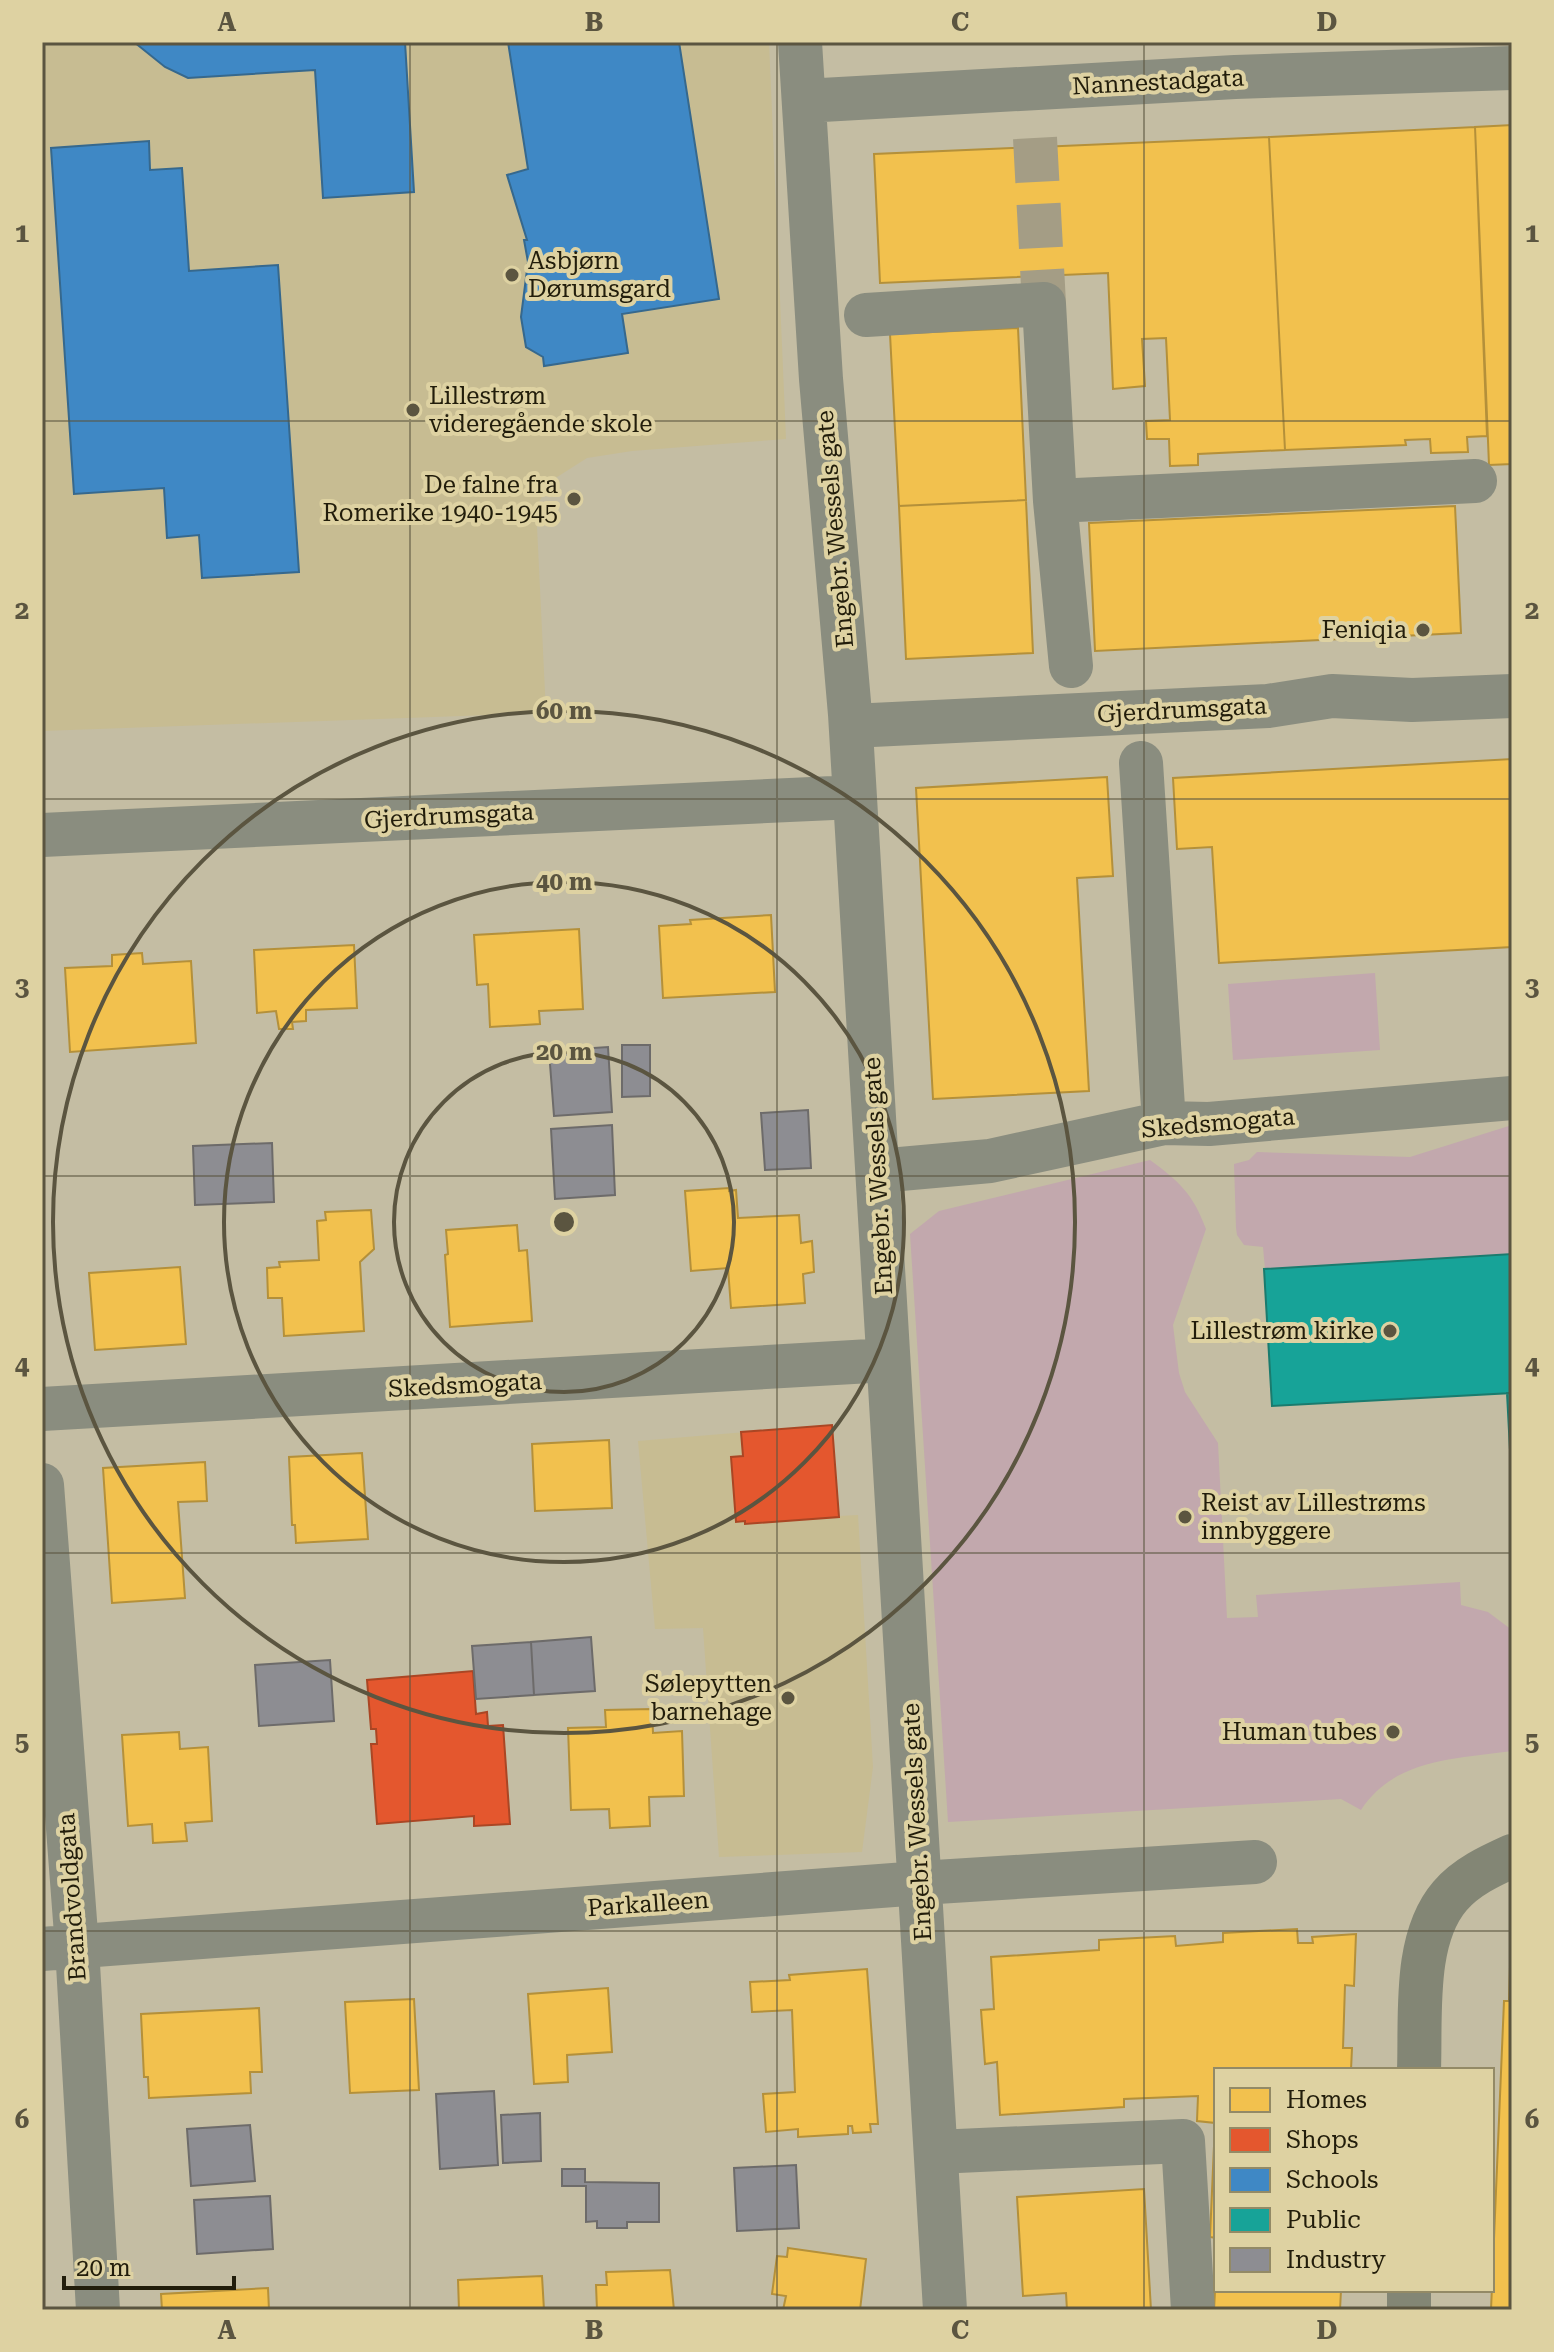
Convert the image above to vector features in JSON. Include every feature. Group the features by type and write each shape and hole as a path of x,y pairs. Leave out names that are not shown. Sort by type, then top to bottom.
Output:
{"main road":[{"path":"1419,2068 1426,1945 1436,1918 1450,1896 1469,1879 1512,1856"}],"street":[{"name":"Engebr. Wessels gate","path":"800,42 821,379 851,726 945,2310"},
{"name":"Nannestadgata","path":"804,101 1235,77 1512,68"},
{"path":"866,315 1044,304 1055,501 1071,666"},
{"path":"1055,501 1475,481"},
{"name":"Gjerdrumsgata","path":"851,726 1268,706 1332,696 1412,700 1512,696"},
{"path":"1141,763 1164,1123"},
{"name":"Gjerdrumsgata","path":"42,835 855,797"},
{"name":"Skedsmogata","path":"878,1171 990,1161 1164,1123 1209,1124 1512,1098"},
{"name":"Skedsmogata","path":"42,1409 888,1360"},
{"name":"Brandvoldgata","path":"42,1485 59,1948 98,2310"},
{"name":"Parkalleen","path":"59,1948 920,1883 1255,1862"},
{"path":"936,2152 1183,2141 1193,2310"}],"shaded area":[{"name":"Lillestrøm videregående skole","path":"42,42 769,42 786,439 632,451 587,458 554,479 536,506 546,713 42,731"},
{"path":"1375,973 1380,1050 1233,1060 1228,984"},
{"path":"1512,1125 1512,1254 1265,1269 1263,1247 1244,1245 1237,1235 1234,1164 1249,1160 1257,1152 1410,1157"},
{"path":"1150,1160 1184,1190 1206,1229 1173,1325 1179,1373 1185,1392 1218,1443 1227,1618 1258,1617 1256,1595 1460,1582 1461,1605 1488,1612 1512,1630 1512,1751 1449,1759 1409,1771 1375,1793 1361,1810 1341,1799 948,1822 910,1234 939,1211"},
{"name":"Sølepytten barnehage","path":"832,1425 839,1516 858,1515 873,1767 862,1852 719,1857 703,1628 655,1629 638,1441"}],"building: Homes":[{"path":"1512,125 1512,464 1489,465 1475,127"},
{"path":"1475,127 1487,436 1467,437 1468,452 1431,453 1430,439 1405,440 1406,445 1285,450 1269,137"},
{"path":"1269,137 1285,450 1198,454 1198,465 1170,466 1169,439 1147,439 1146,421 1170,420 1166,338 1142,339 1145,386 1113,389 1108,273 880,283 874,154"},
{"path":"1018,328 1026,500 899,506 890,334"},
{"path":"1026,500 1033,653 906,659 899,506"},
{"path":"1455,506 1461,633 1095,651 1089,523"},
{"path":"1512,759 1512,947 1219,963 1212,847 1177,849 1173,778"},
{"path":"1107,777 1113,876 1077,878 1089,1091 933,1099 916,788"},
{"path":"771,915 775,992 663,998 659,926 691,924 690,920"},
{"path":"579,929 583,1009 539,1011 540,1024 490,1027 488,984 477,985 474,935"},
{"path":"354,945 357,1008 306,1010 306,1021 292,1022 293,1029 279,1029 276,1011 257,1013 254,950"},
{"path":"142,953 143,964 191,961 196,1043 70,1052 65,968 112,966 112,955"},
{"path":"729,1188 729,1191 736,1190 738,1218 799,1215 801,1243 812,1241 814,1272 803,1274 805,1303 731,1308 728,1268 691,1271 685,1191"},
{"path":"371,1210 374,1249 360,1262 364,1331 284,1336 282,1298 268,1298 267,1268 280,1267 279,1262 319,1260 317,1221 326,1220 325,1212"},
{"path":"517,1225 519,1251 527,1250 532,1321 450,1327 446,1230"},
{"path":"180,1267 186,1344 95,1350 89,1273"},
{"path":"609,1440 612,1508 535,1511 532,1444"},
{"path":"362,1453 368,1539 296,1543 295,1525 292,1525 289,1457"},
{"path":"205,1462 207,1501 178,1502 185,1598 112,1603 103,1468"},
{"path":"652,1709 653,1733 682,1731 684,1796 649,1797 650,1826 610,1828 609,1809 571,1810 568,1728 606,1727 605,1710"},
{"path":"179,1732 180,1749 208,1747 212,1821 185,1823 187,1841 153,1843 152,1824 128,1826 122,1735"},
{"path":"1297,1929 1298,1943 1313,1943 1312,1937 1356,1934 1354,1986 1345,1985 1343,2048 1352,2048 1351,2068 1214,2068 1214,2123 1197,2121 1198,2096 1124,2099 1124,2107 1000,2115 997,2062 985,2064 981,2010 994,2009 991,1957 1099,1950 1099,1940 1175,1936 1176,1946 1223,1942 1223,1933"},
{"path":"1511,1933 1512,2310 1491,2310 1504,2001 1509,2001"},
{"path":"867,1969 878,2124 870,2124 871,2132 853,2133 852,2126 848,2126 848,2134 798,2137 798,2129 766,2132 763,2094 795,2092 792,2010 752,2012 750,1982 790,1980 789,1975"},
{"path":"608,1988 612,2052 567,2055 568,2082 534,2084 528,1994"},
{"path":"414,1999 419,2090 350,2093 345,2002"},
{"path":"259,2008 262,2072 250,2072 251,2093 149,2098 148,2077 144,2077 141,2014"},
{"path":"1214,2146 1214,2238 1210,2237"},
{"path":"1144,2189 1151,2310 1067,2310 1066,2293 1023,2296 1017,2197"},
{"path":"788,2248 866,2259 860,2310 783,2310 786,2296 772,2294 777,2256 787,2257"},
{"path":"670,2270 674,2310 597,2310 596,2285 607,2285 606,2272"},
{"path":"542,2276 544,2310 459,2310 458,2280"},
{"path":"268,2288 269,2310 162,2310 161,2294"},
{"path":"1215,2292 1341,2292 1340,2310 1214,2310"}],"building: Shops":[{"path":"832,1425 839,1517 745,1524 745,1521 736,1522 731,1457 743,1456 741,1432"},
{"path":"473,1671 476,1714 487,1712 488,1726 503,1725 510,1824 474,1826 474,1816 377,1824 371,1744 377,1744 376,1729 371,1729 367,1680"}],"building: Schools":[{"path":"134,42 405,42 414,192 323,198 315,70 188,78 165,67"},
{"path":"508,42 679,42 719,299 622,314 628,353 544,366 543,357 526,347 521,317 528,262 524,240 527,240 507,175 528,169"},
{"path":"149,141 150,170 182,168 189,271 278,265 299,572 202,578 199,535 167,538 164,488 74,494 51,148"}],"building: Public":[{"name":"Lillestrøm kirke","path":"1512,1254 1512,1393 1272,1406 1264,1269"},
{"path":"1507,1393 1512,1393 1512,1488"}],"building: Industry":[{"path":"622,1045 650,1045 650,1096 622,1097"},
{"path":"608,1047 612,1112 554,1116 549,1051"},
{"path":"808,1110 811,1168 765,1170 761,1113"},
{"path":"612,1125 615,1195 555,1199 551,1129"},
{"path":"272,1143 274,1202 195,1205 193,1146"},
{"path":"591,1637 595,1691 534,1695 531,1642"},
{"path":"531,1642 534,1695 476,1699 472,1646"},
{"path":"330,1660 334,1721 259,1726 255,1665"},
{"path":"494,2091 498,2165 440,2169 436,2094"},
{"path":"540,2113 541,2161 503,2163 501,2115"},
{"path":"250,2125 255,2181 191,2186 187,2129"},
{"path":"796,2165 799,2228 737,2231 734,2168"},
{"path":"562,2169 585,2169 585,2182 659,2183 659,2222 627,2222 627,2228 597,2228 597,2221 586,2222 586,2186 562,2186"},
{"path":"270,2196 273,2249 197,2254 194,2200"}],"tunnel":[{"path":"1035,138 1044,304"}],"place":[{"name":"Asbjørn Dørumsgard","path":"512,275"},
{"name":"Lillestrøm videregående skole","path":"413,410"},
{"name":"De falne fra Romerike 1940-1945","path":"574,499"},
{"name":"Feniqia","path":"1423,630"},
{"name":"Lillestrøm kirke","path":"1390,1331"},
{"name":"Reist av Lillestrøms innbyggere","path":"1185,1517"},
{"name":"Sølepytten barnehage","path":"788,1698"},
{"name":"Human tubes","path":"1393,1732"}]}
